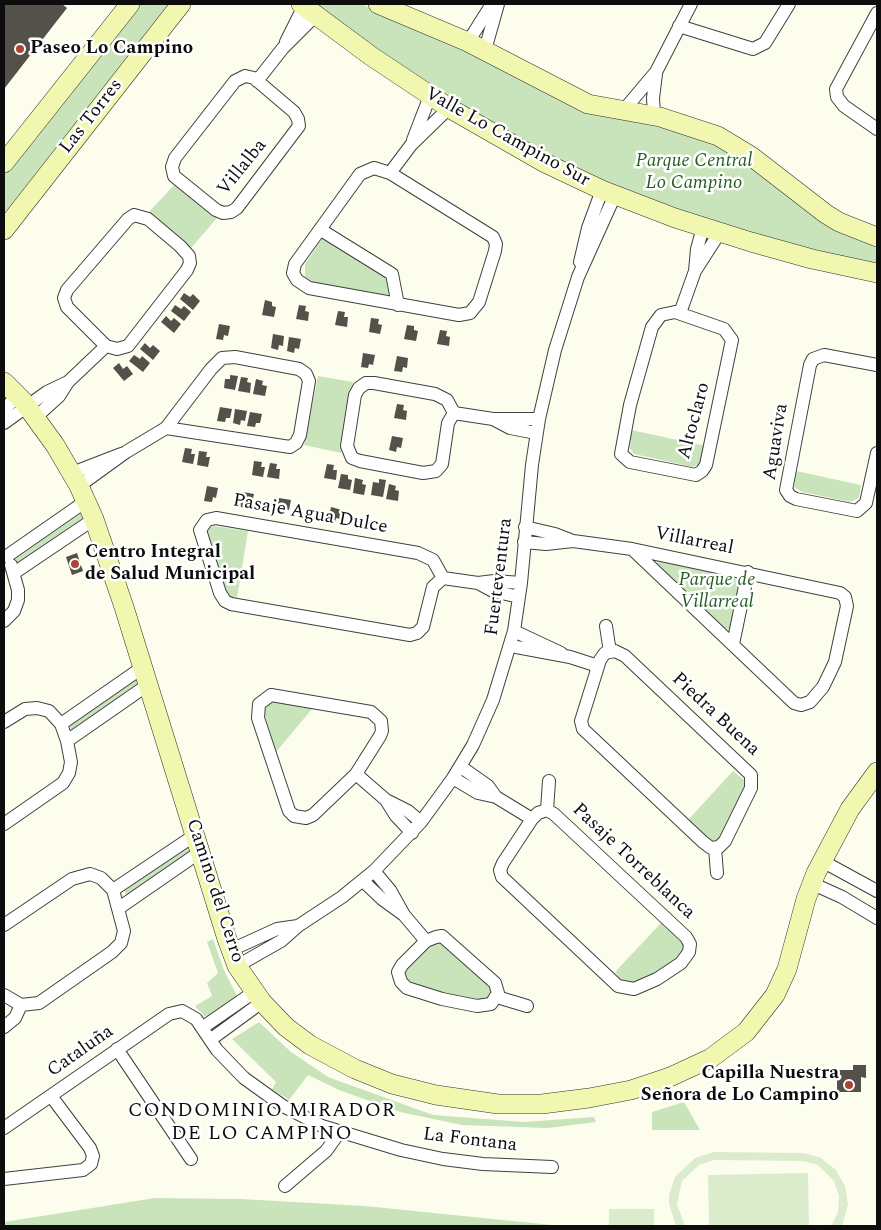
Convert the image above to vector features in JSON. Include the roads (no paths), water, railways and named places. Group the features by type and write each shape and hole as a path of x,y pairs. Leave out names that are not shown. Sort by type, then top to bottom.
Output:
{"street":[{"path":"4,163 130,4"},
{"name":"Las Torres","path":"4,230 181,4"},
{"path":"378,4 485,50 581,100 623,111 654,116 699,128 718,136 751,156 826,214 839,222 877,237"},
{"path":"468,42 492,4"},
{"path":"485,50 498,4"},
{"path":"623,111 656,72 691,4"},
{"path":"679,26 753,50 765,43 789,4"},
{"path":"257,80 283,48 307,8"},
{"name":"Valle Lo Campino Sur","path":"307,8 430,96 546,163 609,192 711,230 812,259 877,273"},
{"path":"877,16 836,89 837,97 844,106 877,129"},
{"path":"654,116 653,98 656,72"},
{"name":"Villalba","path":"245,76 257,80 294,112 299,126 237,208 231,212 223,213 216,210 174,176 172,162 235,81 245,76"},
{"path":"411,145 430,96"},
{"path":"390,173 411,145 449,108"},
{"path":"380,168 490,234 496,244 479,302 470,313 459,315 309,288 300,284 295,276 294,267 321,230 364,172 380,168"},
{"name":"Fuerteventura","path":"234,958 281,941 298,926 363,881 412,833 461,767 493,700 514,632 520,597 525,527 539,419 555,350 578,277 588,228 609,192"},
{"path":"134,215 141,215 184,250 189,256 189,267 128,346 117,349 106,346 67,307 65,294 128,219 134,215"},
{"path":"321,230 392,274 398,304"},
{"path":"695,271 697,250 711,230"},
{"path":"680,313 711,230"},
{"name":"Altoclaro","path":"670,312 680,313 724,330 732,340 706,465 696,475 630,462 621,454 635,387 652,327 661,315 670,312"},
{"path":"4,409 27,407 59,396 68,382 106,346"},
{"name":"Aguaviva","path":"877,365 824,355 813,359 810,365 786,490 790,496 796,499 849,510 861,509 866,503 877,453"},
{"path":"4,621 14,611 18,600 14,573 6,553 79,487 126,452 166,428 211,369 222,358 235,357 299,369 310,381 300,435 296,444 290,447 166,428"},
{"name":"Camino del Cerro","path":"4,382 27,407 79,487 94,519 146,675 234,958 258,997 286,1027 317,1050 363,1072 414,1090 458,1100 512,1104 566,1102 610,1095 650,1084 690,1069 728,1048 757,1021 783,980 811,883 850,809 877,772"},
{"path":"454,412 448,423 442,464 432,473 360,461 352,458 347,450 355,395 359,388 366,383 440,395 447,400 454,412 493,419 539,419"},
{"path":"4,423 27,407"},
{"path":"493,419 510,428 536,433"},
{"name":"Pasaje Agua Dulce","path":"216,518 418,553 433,560 443,578 433,587 424,627 417,633 410,635 231,604 225,601 220,593 200,530 207,520 216,518"},
{"path":"14,573 94,519"},
{"name":"Villarreal","path":"525,527 555,534 573,541 632,549 748,572 843,595 847,606 835,662 830,676 823,687 810,702 801,705 794,703 632,549"},
{"name":"Villarreal","path":"524,542 546,544 573,541"},
{"name":"Villarreal","path":"733,644 748,572"},
{"path":"443,578 478,583 494,581 521,583"},
{"path":"478,583 493,591 520,597"},
{"path":"606,626 610,652 602,656 598,666 581,721 583,729 703,842 715,848 717,873"},
{"path":"514,632 540,641 570,657"},
{"path":"510,646 570,657 598,666"},
{"name":"Piedra Buena","path":"610,652 620,652 625,656 751,775 752,784 726,841 715,848"},
{"path":"60,724 146,675"},
{"path":"67,741 146,675"},
{"path":"277,696 375,714 381,721 382,731 356,774 313,815 306,818 294,816 287,807 258,718 258,709 262,700 277,696"},
{"path":"4,722 19,712 37,708 49,711 60,724 67,741 71,762 69,773 63,783 4,824"},
{"path":"461,767 488,786 496,796 532,819"},
{"path":"356,774 386,800 408,811 421,822"},
{"path":"453,778 478,793 496,796"},
{"path":"547,810 549,781"},
{"path":"386,800 396,816 412,833"},
{"name":"Pasaje Torreblanca","path":"547,810 554,814 686,938 690,944 689,952 681,963 658,979 634,989 618,986 505,880 500,873 501,866 532,819 538,813 547,810"},
{"path":"113,890 198,844"},
{"path":"119,908 198,844"},
{"path":"822,861 877,891"},
{"path":"374,871 390,890 404,915 426,942"},
{"path":"4,926 78,876 96,876 106,881 113,890 124,931 117,948 39,1003 21,1005 10,1001 4,995"},
{"path":"363,881 386,903 404,915"},
{"path":"811,883 842,896 877,918"},
{"path":"439,936 446,938 494,983 498,990 497,997 491,1004 477,1006 427,994 403,985 399,979 399,968 426,942 439,936"},
{"path":"202,1028 258,997"},
{"path":"210,1040 258,997"},
{"path":"497,997 527,1006"},
{"path":"4,1027 15,1018 21,1005"},
{"name":"La Fontana","path":"182,1011 192,1015 228,1063 265,1094 302,1116 339,1133 443,1159 483,1164 552,1167"},
{"name":"Cataluña","path":"4,1128 169,1014 182,1011"},
{"path":"118,1049 191,1159"},
{"path":"4,1179 78,1171 91,1164 92,1152 51,1096"},
{"path":"285,1186 326,1151 339,1133"}],"place":[{"name":"Paseo Lo Campino","path":"20,49"},
{"name":"Centro Integral de Salud Municipal","path":"75,564"},
{"name":"Capilla Nuestra Señora de Lo Campino","path":"849,1085"}],"district":[{"name":"CONDOMINIO MIRADOR DE LO CAMPINO","path":"262,1124"}],"park label":[{"name":"Parque Central Lo Campino","path":"694,173"},
{"name":"Parque de Villarreal","path":"717,592"}]}
